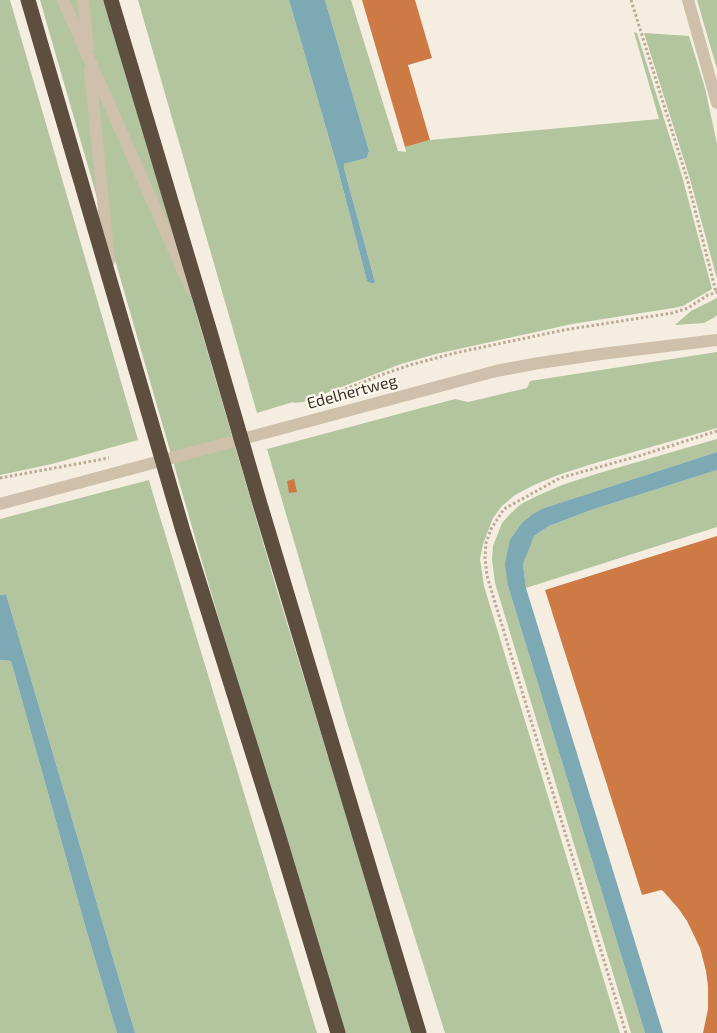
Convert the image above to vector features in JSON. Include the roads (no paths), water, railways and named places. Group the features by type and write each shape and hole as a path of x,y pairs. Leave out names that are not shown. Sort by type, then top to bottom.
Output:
{"highway":[{"path":"28,0 183,531 338,1033"},
{"path":"111,0 262,514 419,1033"}],"street":[{"path":"63,0 210,332"},
{"path":"83,0 111,283"},
{"path":"688,0 717,103"},
{"name":"Edelhertweg","path":"0,504 458,381 539,363 717,340"}],"water":[{"path":"289,0 325,0 369,151 367,158 344,164 344,168 375,282 372,284 367,281 337,166"},
{"path":"717,452 717,470 591,510 549,526 534,536 523,564 526,588 663,1033 645,1033 508,586 505,564 510,540 522,523 544,508"},
{"path":"6,594 135,1033 117,1033 11,661 0,660 0,595"}]}
